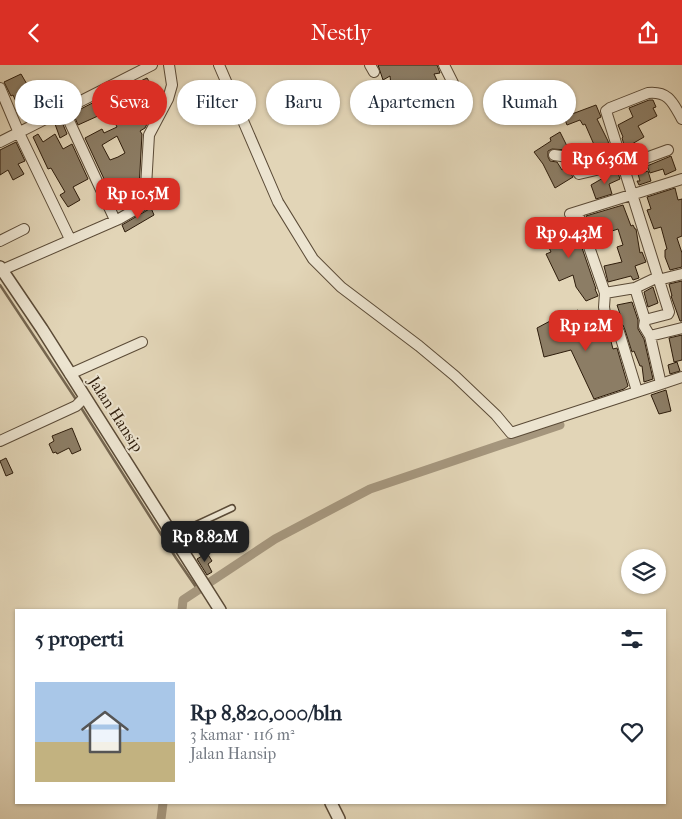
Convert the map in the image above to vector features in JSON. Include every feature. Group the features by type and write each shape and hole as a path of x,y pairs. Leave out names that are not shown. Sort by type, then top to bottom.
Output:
{"street":[{"path":"82,101 152,65"},
{"path":"1,268 115,220 142,206 145,202 149,135 168,99 172,85 169,65"},
{"path":"219,65 278,202 313,259 341,287 455,376 496,415 511,433 682,377"},
{"path":"444,65 452,80"},
{"path":"0,87 19,133 70,239"},
{"path":"645,320 670,312 606,113 608,109 654,92 670,98 682,119"},
{"path":"0,142 35,125"},
{"path":"71,125 115,220"},
{"path":"554,155 568,157 579,174 668,150"},
{"path":"606,320 604,307 605,293 574,213 682,179"},
{"path":"0,241 24,229"},
{"name":"Jalan Hansip","path":"1,268 70,374 81,401 173,535 219,609"},
{"path":"605,293 635,288 658,278 682,274"},
{"path":"635,288 645,320 644,326 650,336 661,384"},
{"path":"650,336 682,328"},
{"path":"620,332 637,391"},
{"path":"70,374 142,342"},
{"path":"0,441 81,401"},
{"path":"332,804 339,819"}],"lane":[{"path":"173,535 232,508"}],"building":[{"path":"378,65 437,65 440,73 434,74 437,80 390,80 390,76 383,80"},
{"path":"21,74 24,80 15,80 15,99 13,95 11,96 4,82"},
{"path":"653,100 656,107 653,108 657,116 638,126 644,137 625,148 618,125 633,117 629,108"},
{"path":"92,103 92,119 82,123 82,108"},
{"path":"596,105 601,117 597,119 608,141 612,157 582,166 576,157 595,147 585,124 583,125 580,120 576,122 576,112"},
{"path":"55,125 63,125 67,134 60,138"},
{"path":"116,125 146,125 140,131 142,134 139,188 130,193 134,202 118,209 85,138 102,129 104,133 117,127","holes":["117,136 125,153 110,160 102,145"]},
{"path":"560,132 569,150 552,149 548,151 548,157 550,161 557,162 562,170 566,167 573,177 555,188 543,164 534,152 551,141 550,138"},
{"path":"38,134 43,142 55,134 63,149 72,144 88,179 73,187 80,200 68,207 60,195 65,192 51,168 48,169 33,137"},
{"path":"16,142 25,161 18,164 24,174 13,180 8,170 0,175 0,150"},
{"path":"671,156 676,170 665,175 663,169 650,173 647,166"},
{"path":"617,170 620,179 609,184 612,194 596,199 591,185"},
{"path":"648,171 651,181 639,185 637,181 640,181 638,174"},
{"path":"675,188 678,200 682,199 682,236 677,238 682,253 682,267 670,270 665,257 665,250 667,249 661,227 654,229 647,210 651,209 647,197"},
{"path":"623,205 631,226 633,225 636,229 640,253 642,252 646,262 635,266 639,278 633,280 631,276 608,282 604,266 622,262 617,247 623,245 618,229 603,234 592,234 586,216"},
{"path":"151,208 154,215 125,232 122,225"},
{"path":"565,219 573,220 575,227 564,228 570,247 580,242 598,296 586,301 576,287 573,275 559,281 546,254 551,252 541,231"},
{"path":"682,281 682,321 680,321 671,296 669,284"},
{"path":"653,287 658,303 648,307 644,292"},
{"path":"632,302 638,320 638,329 644,339 653,379 644,382 642,366 640,366 634,351 632,352 623,325 618,325 617,319 621,317 617,305"},
{"path":"578,310 585,331 601,325 608,327 614,320 617,326 608,330 613,349 617,348 628,386 624,389 594,399 571,350 544,357 537,328"},
{"path":"682,335 682,360 674,362 669,338"},
{"path":"677,362 680,371 670,374 668,365"},
{"path":"666,390 671,411 659,414 651,395"},
{"path":"72,428 81,450 72,454 69,448 57,454 56,452 53,453 49,444 54,441 52,436"},
{"path":"6,458 13,473 6,476 0,461"},
{"path":"209,526 212,533 193,546 186,534 201,527 203,530"},
{"path":"207,553 212,561 208,564 212,572 207,575 197,559"}],"waterway":[{"path":"0,285 77,401"},
{"path":"80,406 198,590"},
{"path":"182,609 183,600 275,539 370,489 560,425"},
{"path":"161,819 163,804"}]}
